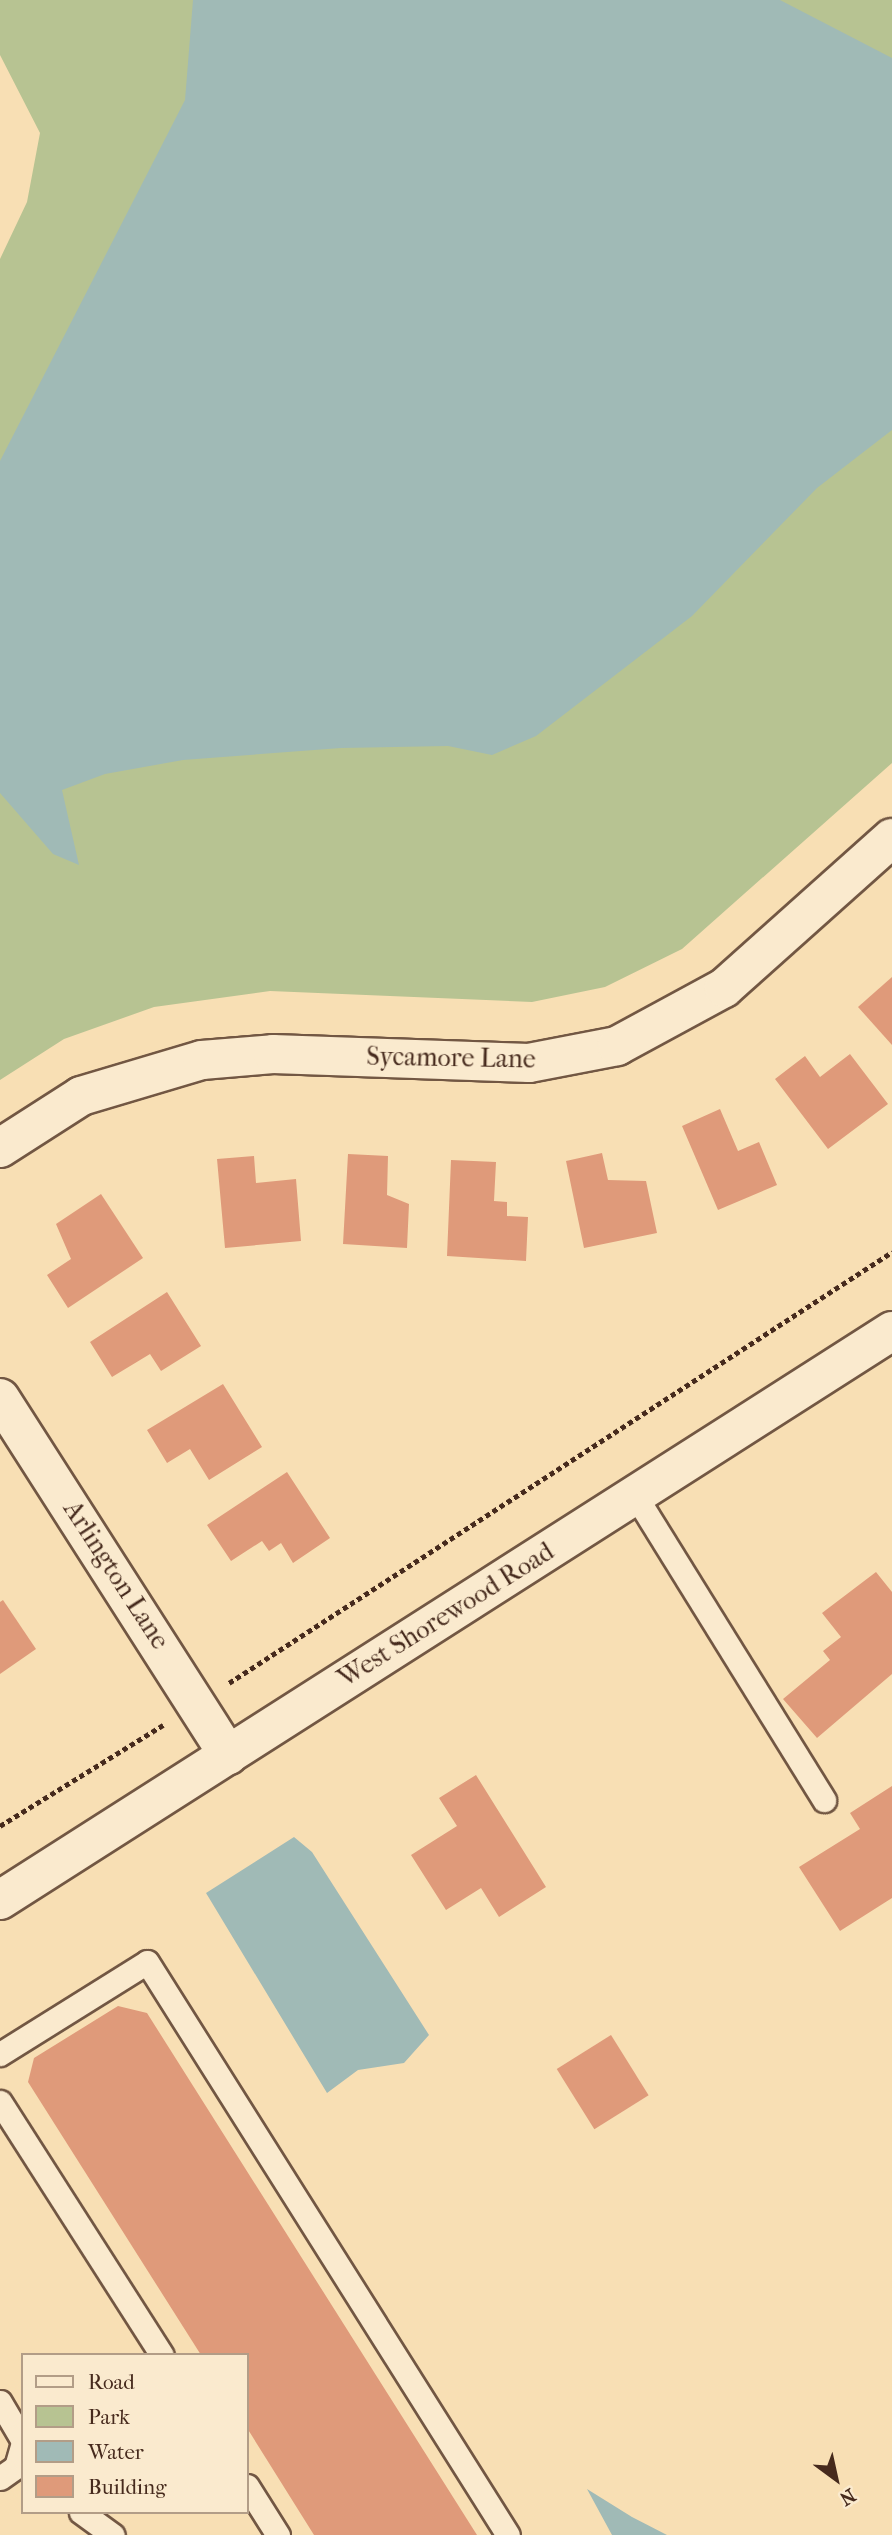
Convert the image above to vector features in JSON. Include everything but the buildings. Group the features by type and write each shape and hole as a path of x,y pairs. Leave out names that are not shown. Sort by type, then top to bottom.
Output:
{"street":[{"name":"Sycamore Lane","path":"0,1147 81,1096 202,1060 273,1054 529,1063 617,1046 724,988 892,838"},
{"name":"West Shorewood Road","path":"0,1900 892,1331"},
{"name":"Arlington Lane","path":"7,1423 199,1703 228,1755"}],"lane":[{"path":"635,1495 824,1800"},
{"path":"0,2054 147,1962 508,2535"},
{"path":"0,2102 161,2353"},
{"path":"0,2402 21,2438"},
{"path":"13,2472 21,2447"},
{"path":"248,2488 278,2535"},
{"path":"84,2514 113,2535"}],"path":[{"path":"0,1826 199,1703 892,1252"}],"green space":[{"path":"0,0 892,0 892,763 682,949 605,987 532,1002 270,991 154,1007 64,1039 0,1080 0,259 27,202 40,133 0,55"}],"water":[{"path":"193,0 780,0 892,58 892,430 817,488 692,616 536,736 492,755 448,746 341,748 183,760 105,774 62,790 79,865 53,854 0,793 0,461 185,100"},
{"path":"294,1837 312,1852 429,2035 404,2063 358,2070 327,2093 206,1893"},
{"path":"587,2489 632,2517 667,2535 612,2535"}]}
